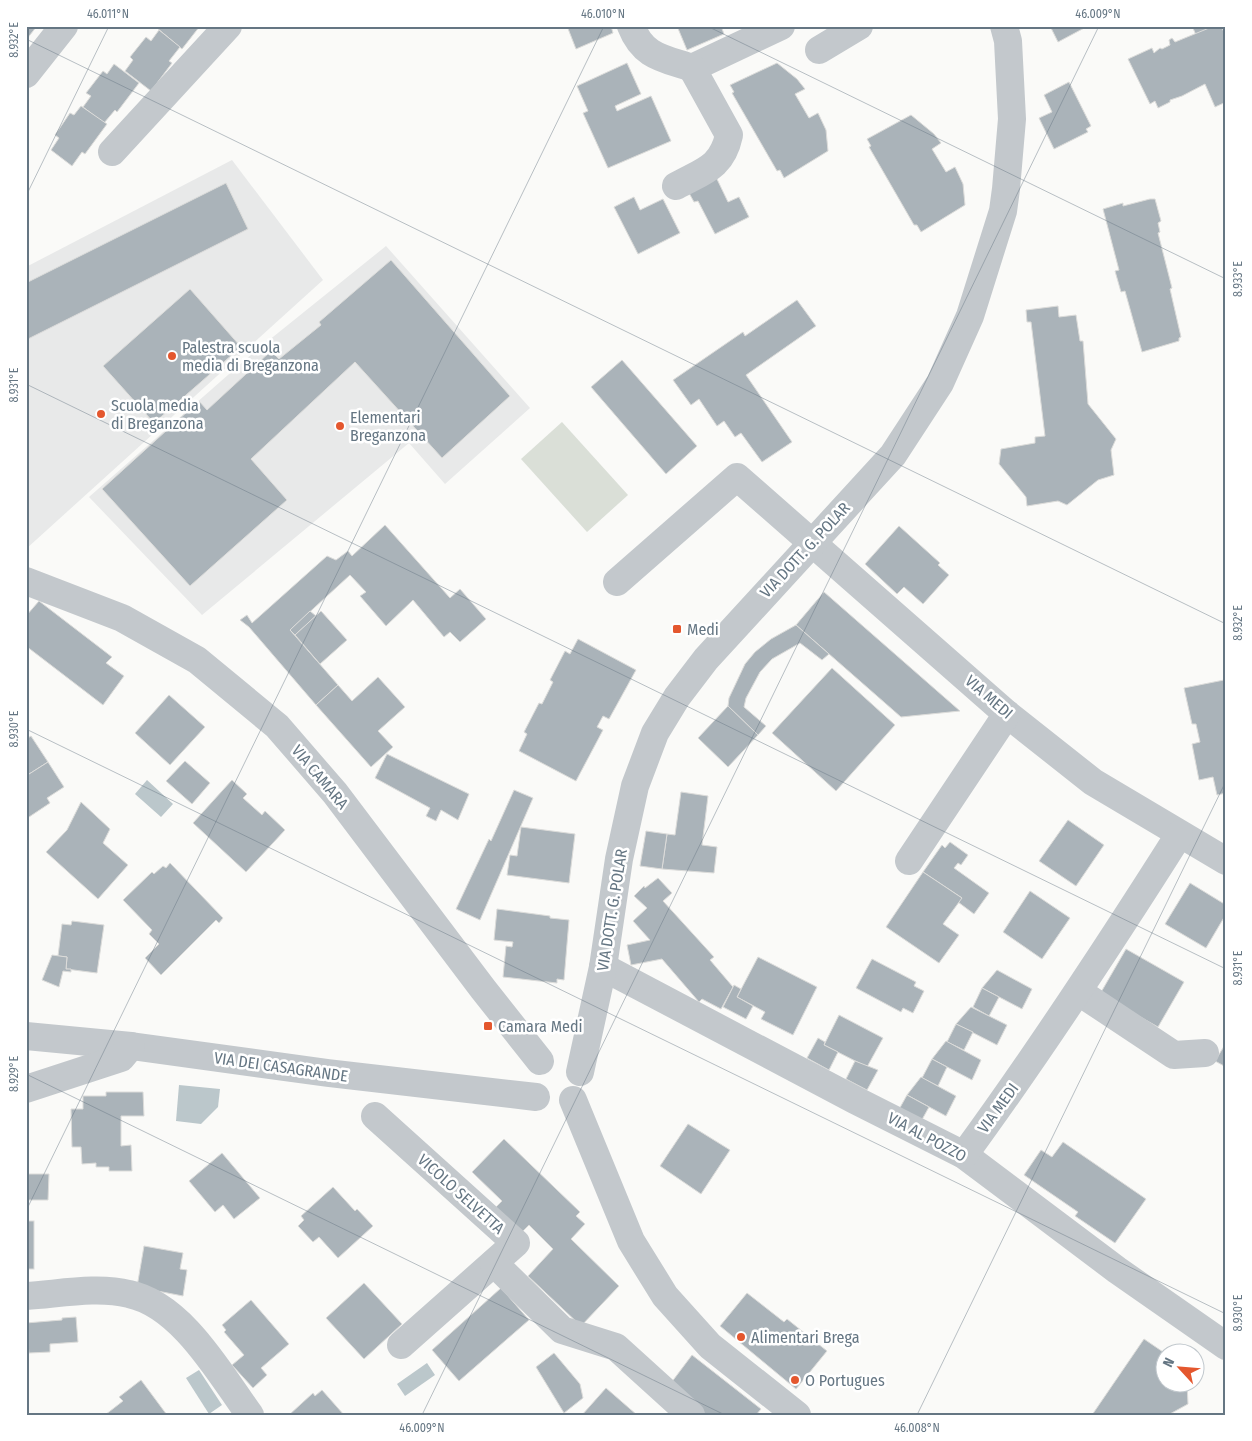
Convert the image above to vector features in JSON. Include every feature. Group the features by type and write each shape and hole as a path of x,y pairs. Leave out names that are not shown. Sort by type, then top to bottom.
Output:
{"street":[{"path":"26,74 64,26"},
{"path":"112,152 228,26"},
{"path":"630,26 637,41 654,55 692,68 729,135 725,151 716,164 676,186"},
{"path":"692,68 781,26"},
{"path":"819,50 859,26"},
{"name":"VIA DOTT. G. POLAR","path":"580,1072 603,967 609,916 627,822 635,786 655,733 677,697 706,659 893,455 940,383 970,316 1003,211 1006,188 1012,119 1008,41 1004,26"},
{"name":"VIA MEDI","path":"618,582 736,477 813,542 1007,714 1093,782 1179,835 1226,861"},
{"name":"VIA CAMARA","path":"26,581 122,618 197,660 278,726 335,793 483,990 540,1061"},
{"path":"909,861 1007,714"},
{"name":"VIA MEDI","path":"964,1155 1079,992 1179,835"},
{"name":"VIA AL POZZO","path":"603,967 855,1100 964,1155 1117,1270 1226,1346"},
{"path":"1079,992 1174,1055 1205,1052"},
{"name":"VIA DEI CASAGRANDE","path":"26,1036 131,1046 328,1073 536,1097"},
{"path":"26,1090 121,1058 131,1046"},
{"path":"555,1055 563,1056 576,1065 580,1072 581,1087 573,1100 558,1106 542,1102 536,1097 531,1082 535,1067 540,1061 555,1055"},
{"path":"573,1100 631,1241 665,1296 710,1346 790,1413"},
{"name":"VICOLO SELVETTA","path":"375,1116 516,1243 494,1263"},
{"path":"402,1345 494,1263 562,1330 616,1347 691,1415"},
{"path":"26,1296 110,1291 135,1296 157,1306 176,1319 193,1338 250,1415"}],"shaded area":[{"name":"Scuola media di Breganzona","path":"232,160 323,280 26,549 26,267"},
{"name":"Elementari Breganzona","path":"386,246 530,408 445,484 409,443 202,615 89,497 253,353"},
{"path":"562,422 628,495 587,532 521,459"},
{"path":"147,780 173,804 161,817 135,794"},
{"path":"179,1085 220,1089 218,1107 201,1124 176,1121"},
{"path":"427,1363 435,1375 405,1396 397,1384"},
{"path":"199,1370 222,1405 209,1414 186,1378"}],"building":[{"path":"26,26 37,26 26,40"},
{"path":"159,26 200,26 182,49 157,28"},
{"path":"567,26 611,26 613,33 576,49"},
{"path":"677,26 721,26 724,34 687,50"},
{"path":"1050,26 1088,26 1058,42"},
{"path":"1192,26 1214,26 1196,35"},
{"path":"1214,26 1221,26 1226,36 1226,102 1215,107 1205,84 1170,100 1170,102 1158,108 1155,101 1150,104 1128,59 1152,48 1154,53 1160,48 1162,49 1170,45 1169,40 1172,38 1175,42"},
{"path":"159,30 180,47 169,61 172,63 151,91 125,71 133,60 130,57 146,37 151,41"},
{"path":"627,63 641,94 615,106 617,111 651,96 671,141 608,168 583,113 588,111 577,86"},
{"path":"777,63 797,79 805,89 795,94 809,118 818,113 826,130 828,151 784,178 780,170 777,171 732,93 734,92 730,85"},
{"path":"114,64 139,83 117,112 115,110 104,123 83,107 91,96 86,93 103,71 107,74"},
{"path":"1069,82 1091,126 1086,129 1088,132 1054,149 1039,118 1052,112 1044,95"},
{"path":"81,106 107,124 85,154 82,152 72,166 51,150 59,138 55,135 70,113 74,115"},
{"path":"911,115 934,134 941,143 932,149 946,172 955,167 963,184 965,205 921,232 917,225 914,225 869,147 871,146 867,139"},
{"path":"715,175 728,202 739,197 749,217 715,234 698,201 694,202 689,193"},
{"path":"226,183 248,229 26,340 26,283"},
{"path":"634,197 640,210 663,199 680,233 638,254 614,207"},
{"path":"1155,199 1161,221 1158,223 1160,232 1158,233 1172,288 1170,289 1181,337 1179,341 1142,352 1125,291 1121,292 1115,271 1119,270 1103,209 1123,203 1123,206"},
{"name":"Elementari Breganzona","path":"391,260 510,396 442,458 355,362 251,459 287,500 190,586 102,489 199,401 207,410 271,351 279,359 321,325 319,322"},
{"name":"Palestra scuola media di Breganzona","path":"190,289 241,347 154,423 103,366"},
{"path":"797,300 816,326 746,375 792,442 762,462 741,433 735,437 724,421 717,426 699,399 691,405 673,380 743,332 745,336"},
{"path":"1058,306 1059,317 1076,315 1080,341 1083,341 1088,404 1116,439 1111,450 1114,475 1098,480 1067,505 1058,501 1027,506 1026,497 999,464 1001,449 1035,443 1035,437 1045,436 1031,322 1027,322 1026,310"},
{"path":"622,360 697,446 666,474 591,387"},
{"path":"385,525 450,598 460,589 486,619 460,642 450,632 444,637 413,600 386,626 360,596 366,592 350,575 290,630 338,685 316,705 249,627 240,620 247,615 252,623 327,556 336,560 348,551 352,556"},
{"path":"899,526 940,563 938,565 949,575 923,604 904,587 897,594 865,564"},
{"path":"824,592 960,711 901,717 796,625"},
{"path":"39,601 112,657 106,663 124,676 103,705 26,646 26,616"},
{"path":"310,611 316,616 295,635 290,630"},
{"path":"321,611 347,640 320,664 295,635"},
{"path":"796,625 829,654 822,660 800,643 772,659 760,672 746,698 744,707 766,726 758,735 728,706 729,698 745,664 755,652 771,639"},
{"path":"578,639 636,670 609,719 603,716 597,727 603,730 576,781 519,751 527,734 524,732 539,703 542,704 553,682 550,680 565,651 570,654"},
{"path":"832,668 895,725 836,791 772,733"},
{"path":"378,677 405,707 378,731 393,747 371,767 316,705 338,685 352,701"},
{"path":"1224,680 1226,793 1217,795 1213,777 1199,780 1192,744 1200,742 1196,724 1192,724 1184,688"},
{"path":"169,695 205,727 170,765 135,733"},
{"path":"728,706 758,735 728,767 698,738"},
{"path":"31,736 48,762 26,776 26,739"},
{"path":"387,754 469,794 458,820 441,810 436,821 426,816 430,808 375,778"},
{"path":"185,761 210,783 192,804 166,781"},
{"path":"48,762 64,787 47,798 50,803 26,819 26,776"},
{"path":"232,780 247,794 243,798 262,815 265,811 285,830 246,872 193,823"},
{"path":"514,790 533,798 480,920 456,909 489,839 491,841"},
{"path":"681,792 708,796 702,845 717,847 714,873 662,869 667,834 675,835"},
{"path":"81,802 110,829 103,843 128,865 98,899 46,852 67,830"},
{"path":"1068,820 1104,845 1076,886 1039,861"},
{"path":"521,827 575,834 569,883 507,875 510,855 517,856"},
{"path":"646,831 667,834 662,869 640,866"},
{"path":"950,842 968,855 961,865 958,863 954,868 989,893 974,914 958,902 962,898 923,872 942,845 945,848"},
{"path":"170,863 223,918 219,923 216,920 161,975 145,958 159,944 149,934 152,930 123,900 152,872 154,874 163,866 166,868"},
{"path":"923,872 962,898 943,924 959,935 939,963 886,927"},
{"path":"658,878 672,893 663,901 714,957 710,960 733,987 721,1009 702,999 699,1002 662,959 631,965 627,945 650,940 633,921 647,908 634,896 644,886 645,888"},
{"path":"1190,883 1226,905 1226,914 1206,948 1165,924"},
{"path":"1030,891 1070,918 1042,959 1003,932"},
{"path":"497,909 569,920 564,980 557,979 557,983 503,977 506,946 512,947 513,942 494,940"},
{"path":"72,921 104,925 97,973 66,969 67,957 58,956 62,924 71,925"},
{"path":"1126,949 1184,982 1158,1027 1100,994"},
{"path":"52,955 67,957 66,969 71,969 71,972 63,971 59,987 42,980"},
{"path":"758,957 817,987 793,1035 761,1019 765,1012 737,997"},
{"path":"872,959 916,982 914,986 924,991 913,1013 903,1008 901,1012 856,988"},
{"path":"997,970 1032,989 1022,1009 982,988"},
{"path":"734,985 741,989 737,997 753,1006 746,1019 723,1007"},
{"path":"982,988 999,997 989,1016 973,1007"},
{"path":"971,1007 1007,1025 997,1045 956,1024"},
{"path":"839,1015 883,1038 867,1067 824,1045"},
{"path":"956,1024 973,1032 964,1050 947,1042"},
{"path":"818,1038 825,1042 824,1045 838,1052 829,1070 807,1058"},
{"path":"946,1041 981,1060 972,1080 932,1059"},
{"path":"1226,1043 1226,1067 1215,1061"},
{"path":"932,1059 947,1067 938,1086 922,1078"},
{"path":"855,1061 878,1070 867,1090 846,1079"},
{"path":"921,1077 956,1096 946,1116 907,1095"},
{"path":"106,1092 143,1092 144,1116 121,1116 121,1146 131,1145 132,1171 109,1171 109,1167 96,1167 96,1163 82,1164 81,1147 72,1147 71,1109 83,1109 83,1096 106,1096"},
{"path":"907,1095 929,1107 919,1125 897,1113"},
{"path":"688,1124 730,1150 701,1194 660,1166"},
{"path":"504,1139 580,1212 576,1216 585,1224 571,1239 619,1286 581,1326 528,1276 553,1249 529,1225 521,1233 495,1208 502,1201 472,1172"},
{"path":"1063,1142 1146,1199 1115,1243 1075,1216 1078,1212 1024,1175 1041,1150 1052,1157"},
{"path":"222,1153 260,1198 234,1219 223,1205 215,1212 189,1181"},
{"path":"26,1174 49,1174 48,1200 26,1200"},
{"path":"333,1187 355,1211 357,1209 373,1226 338,1258 319,1237 313,1242 298,1226 304,1220 301,1216"},
{"path":"26,1221 34,1221 34,1269 26,1269"},
{"path":"144,1246 183,1253 180,1269 187,1270 183,1296 137,1287"},
{"path":"364,1283 402,1324 364,1359 326,1318"},
{"path":"501,1288 529,1320 459,1381 432,1350"},
{"path":"747,1293 784,1322 787,1319 827,1351 796,1389 720,1326"},
{"path":"251,1300 289,1344 261,1368 267,1375 253,1388 232,1365 244,1355 224,1332 226,1330 222,1325"},
{"path":"76,1317 78,1342 50,1344 50,1352 29,1353 28,1344 26,1344 26,1323"},
{"path":"1144,1339 1154,1346 1154,1394 1188,1394 1188,1404 1168,1415 1092,1415"},
{"path":"554,1353 580,1384 583,1398 564,1413 536,1367"},
{"path":"692,1355 761,1409 756,1415 699,1415 668,1387"},
{"path":"141,1380 167,1415 105,1415 123,1401 119,1397"},
{"path":"606,1388 637,1415 582,1415"},
{"path":"322,1390 344,1415 289,1415 313,1393 315,1396"}],"place":[{"name":"Palestra scuola media di Breganzona","path":"172,356"},
{"name":"Scuola media di Breganzona","path":"101,414"},
{"name":"Elementari Breganzona","path":"340,426"},
{"name":"Medi","path":"677,629"},
{"name":"Camara Medi","path":"488,1026"},
{"name":"Alimentari Brega","path":"741,1337"},
{"name":"O Portugues","path":"795,1380"}]}
